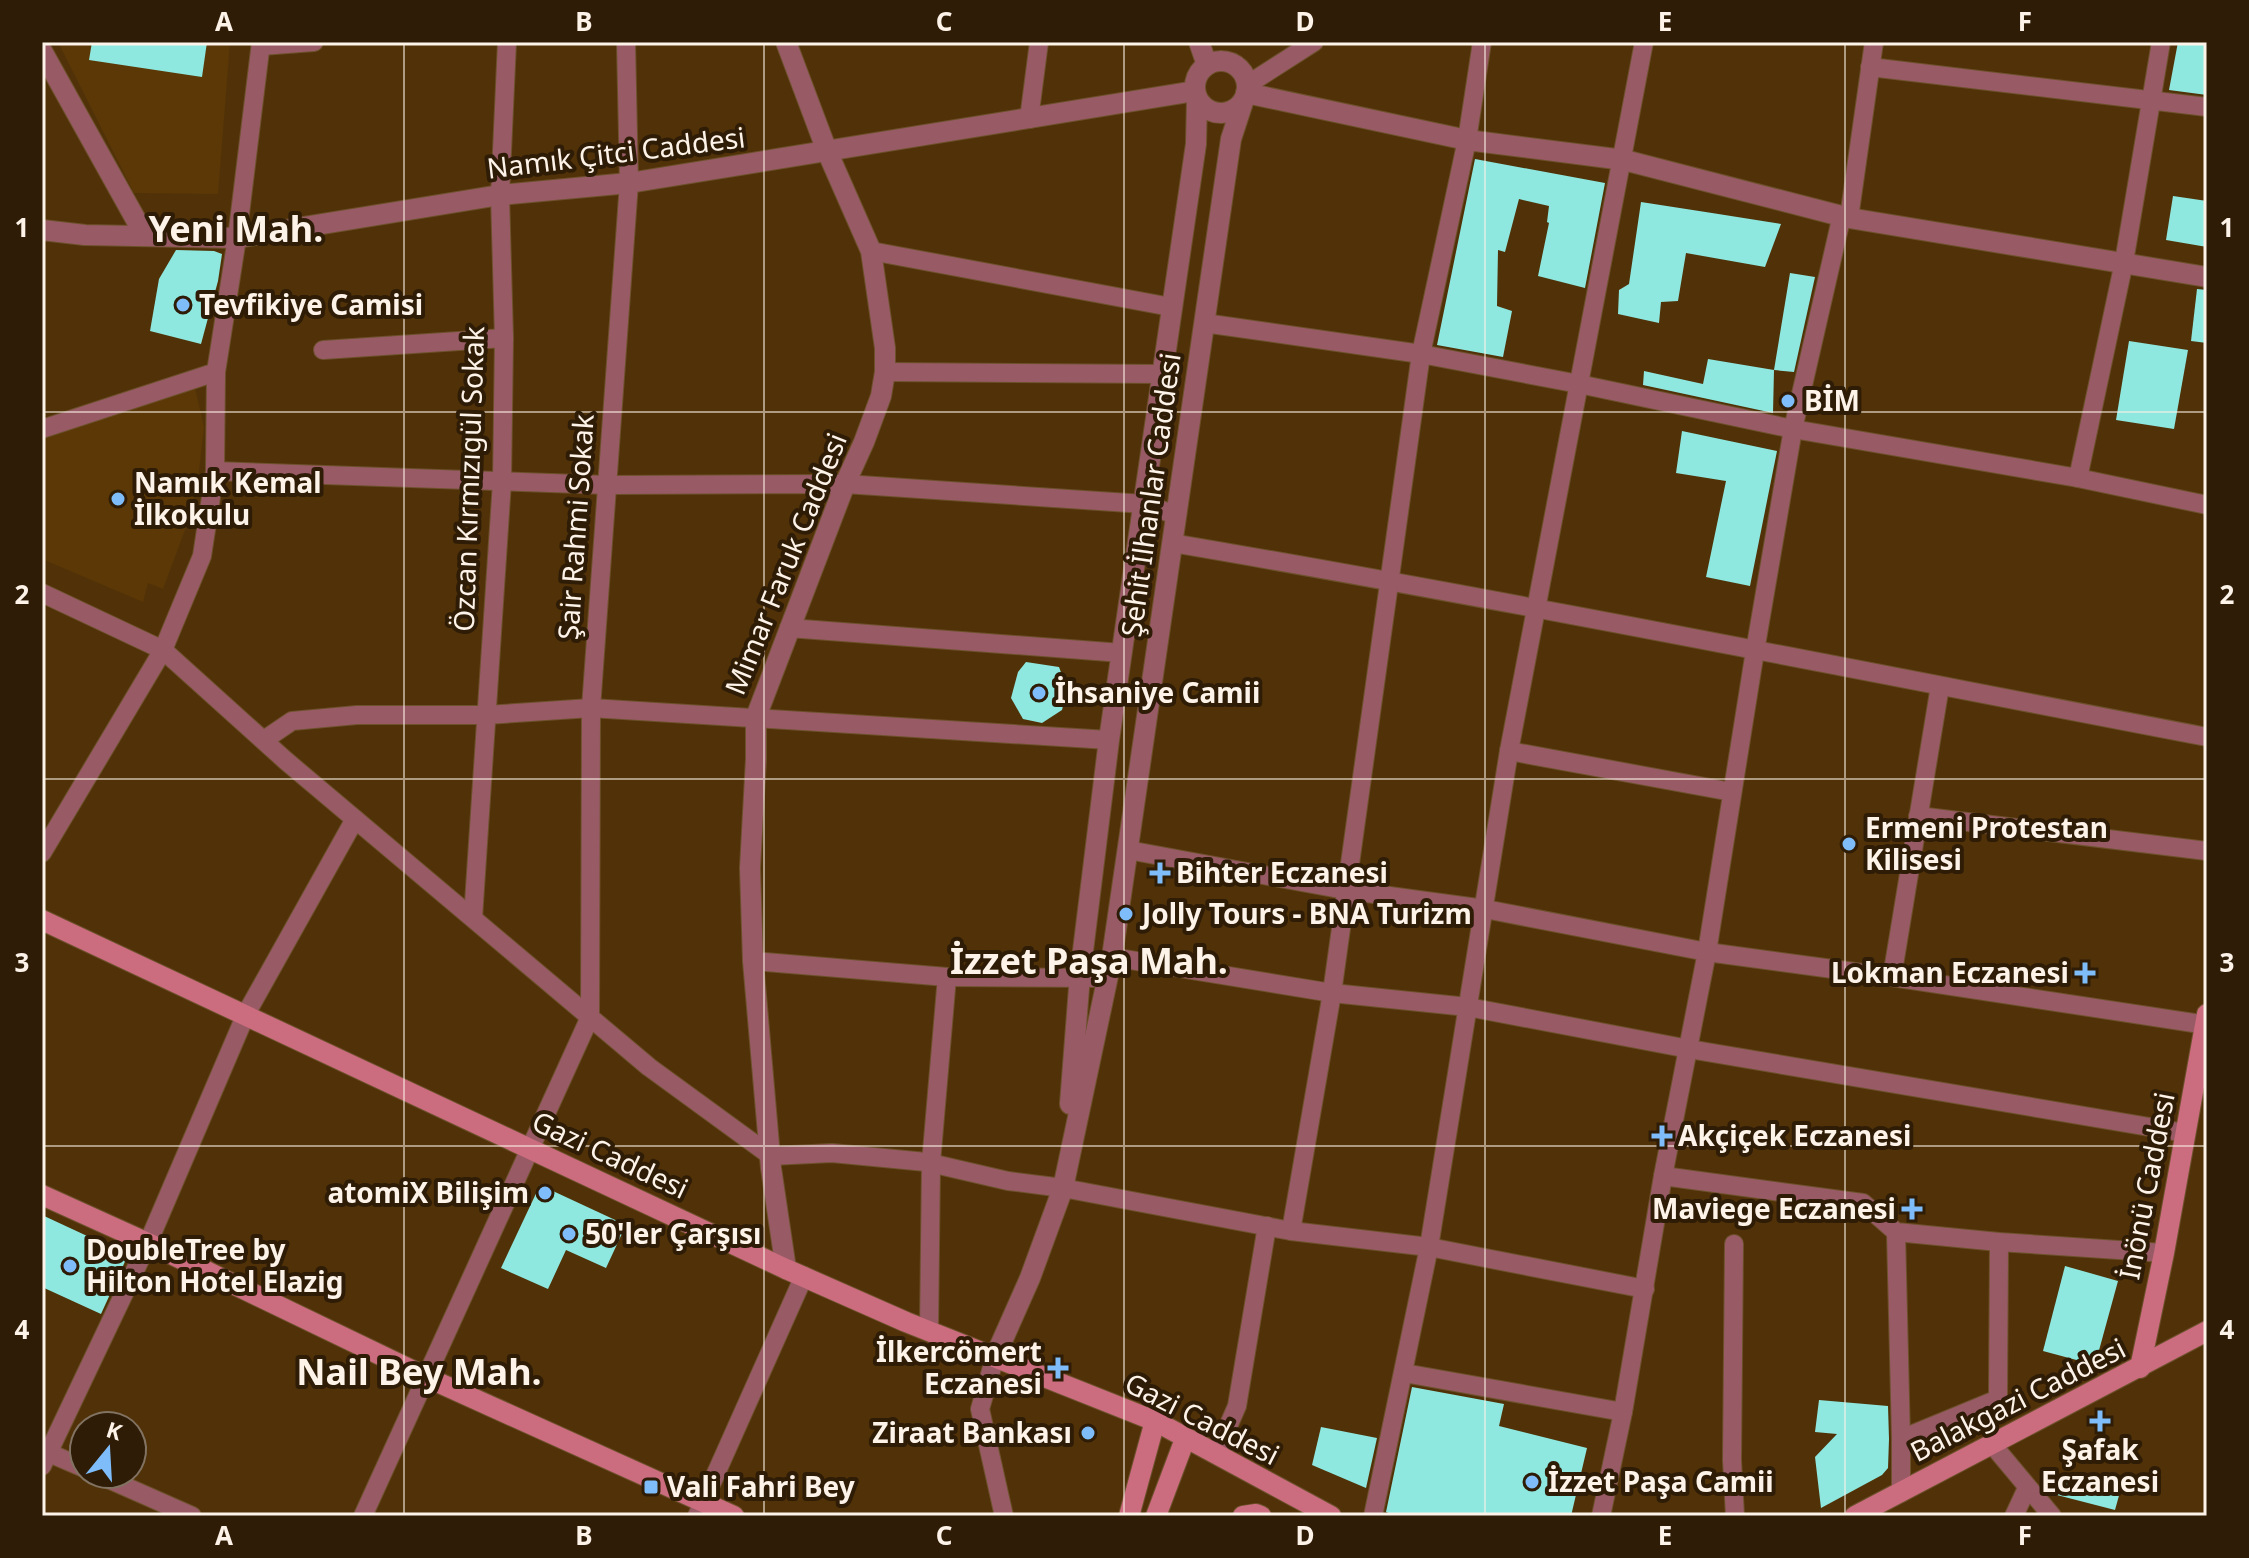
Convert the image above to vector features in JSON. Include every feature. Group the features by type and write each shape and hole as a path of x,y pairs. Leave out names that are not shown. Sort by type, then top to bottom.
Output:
{"main road":[{"name":"Gazi Caddesi","path":"42,920 795,1273 929,1331 1155,1421 1331,1516"},
{"name":"İnönü Caddesi","path":"2140,1368 2206,1021"},
{"path":"42,1195 700,1509 734,1516"},
{"name":"Balakgazi Caddesi","path":"1855,1516 2207,1331"},
{"path":"1129,1516 1155,1421"},
{"path":"1156,1516 1185,1439"},
{"path":"1243,1516 1261,1516"}],"street":[{"path":"42,853 163,650 202,556 215,471 216,372 237,238 261,44 314,42"},
{"name":"Özcan Kırmızıgül Sokak","path":"473,918 502,482 504,338 500,195 507,42"},
{"name":"Şair Rahmi Sokak","path":"590,1017 591,708 629,183 626,42"},
{"name":"Mimar Faruk Caddesi","path":"786,42 827,151 871,251 885,348 881,396 869,431 845,484 756,717 750,868 753,961 771,1156 795,1273"},
{"path":"1029,119 1039,42"},
{"path":"1199,42 1207,65"},
{"path":"1246,92 1241,71 1229,62 1207,65 1197,76 1196,95 1208,110 1222,113 1235,109 1246,92 1314,42"},
{"path":"1291,1231 1332,993 1421,354 1467,140 1482,42"},
{"path":"1373,1516 1429,1247 1509,751 1624,160 1644,42"},
{"path":"1601,1516 1623,1412 1663,1176 1707,952 1793,429 1845,216 1874,42"},
{"path":"2078,478 2124,262 2161,42"},
{"path":"42,51 145,236"},
{"path":"1870,67 2207,107"},
{"path":"1246,92 1467,140 1624,160 1845,216 2207,277"},
{"name":"Şehit İlhanlar Caddesi","path":"1063,1188 1112,957 1231,139 1246,92"},
{"name":"Namık Çitci Caddesi","path":"42,230 85,235 237,238 500,195 629,183 1196,95"},
{"name":"Şehit İlhanlar Caddesi","path":"1063,1188 1080,975 1109,740 1196,144 1196,95"},
{"path":"871,251 1171,307"},
{"path":"1204,323 1421,354 1793,429 2078,478 2207,505"},
{"path":"323,350 504,338"},
{"path":"42,429 216,372"},
{"path":"885,372 1162,374"},
{"path":"215,471 607,485 845,484 1144,504 1176,515"},
{"path":"1172,543 1537,607 2207,737"},
{"path":"42,593 163,650 355,819 649,1067 771,1156 832,1153 931,1163 1008,1181 1063,1188 1291,1231 1429,1247 1645,1289"},
{"path":"789,628 1122,653"},
{"path":"1892,977 1940,686"},
{"path":"264,740 292,721 357,715 486,715 591,708 1109,740"},
{"path":"1509,751 1732,792"},
{"path":"1918,816 2207,851"},
{"path":"68,1463 44,1456 148,1243 246,1014 355,819"},
{"path":"1128,850 1345,890 1485,909 1707,952 2206,1021"},
{"path":"1112,957 1332,993 1468,1007 1689,1049 2185,1133"},
{"path":"753,961 947,977 1080,975 1108,978"},
{"path":"929,1331 931,1163 947,977"},
{"path":"363,1516 590,1017"},
{"path":"1663,1176 1863,1203 1896,1232 2164,1253"},
{"path":"1004,1516 980,1409 995,1357 1030,1278 1063,1188"},
{"path":"1216,1454 1237,1406 1267,1226"},
{"path":"1896,1232 1901,1493"},
{"path":"1901,1439 1998,1399 1999,1242"},
{"path":"1734,1244 1732,1460 1735,1516"},
{"path":"700,1509 795,1273"},
{"path":"1404,1373 1623,1412"},
{"path":"1991,1443 2052,1516"},
{"path":"2014,1516 2027,1488"},
{"path":"133,1490 192,1516"}],"shaded area":[{"path":"58,42 230,42 218,194 134,193"},
{"name":"Namık Kemal İlkokulu","path":"195,388 204,427 198,479 189,519 163,589 148,583 143,602 42,559 42,435"}],"building":[{"path":"92,42 207,42 202,77 89,60"},
{"path":"2178,42 2207,42 2207,95 2169,90"},
{"path":"1475,159 1605,183 1585,288 1538,276 1549,223 1549,206 1519,199 1505,252 1498,250 1497,306 1512,311 1503,357 1437,345"},
{"path":"2173,196 2207,201 2207,247 2166,240"},
{"path":"1641,202 1781,224 1765,267 1686,253 1678,301 1661,302 1659,323 1618,314 1619,290 1629,284"},
{"name":"Tevfikiye Camisi","path":"176,250 222,254 201,344 150,331 159,279"},
{"path":"1790,273 1815,277 1794,372 1774,370"},
{"path":"2197,289 2207,290 2207,343 2191,341"},
{"path":"2129,341 2188,350 2174,429 2116,420"},
{"path":"1708,359 1774,370 1773,413 1643,385 1644,371 1703,384"},
{"path":"1682,431 1777,451 1750,586 1706,577 1726,481 1676,473"},
{"name":"İhsaniye Camii","path":"1026,662 1059,667 1067,688 1062,710 1042,723 1023,719 1011,698 1018,672"},
{"name":"50'ler Çarşısı","path":"540,1185 626,1225 606,1268 566,1250 548,1289 501,1268"},
{"path":"42,1215 128,1255 101,1314 42,1287"},
{"path":"2065,1266 2118,1281 2095,1365 2043,1351"},
{"path":"1412,1387 1504,1404 1499,1426 1587,1448 1571,1516 1396,1516 1386,1512"},
{"path":"1819,1400 1888,1406 1889,1439 1888,1468 1882,1475 1821,1508 1815,1457 1837,1434 1815,1432"},
{"path":"1321,1427 1377,1438 1366,1488 1312,1465"},
{"path":"2058,1474 2120,1492 2115,1510 2053,1494"}],"place":[{"name":"Tevfikiye Camisi","path":"183,305"},
{"name":"BİM","path":"1788,401"},
{"name":"Namık Kemal İlkokulu","path":"118,499"},
{"name":"İhsaniye Camii","path":"1039,693"},
{"name":"Ermeni Protestan Kilisesi","path":"1849,844"},
{"name":"Bihter Eczanesi","path":"1160,873"},
{"name":"Jolly Tours - BNA Turizm","path":"1126,914"},
{"name":"Lokman Eczanesi","path":"2085,973"},
{"name":"Akçiçek Eczanesi","path":"1662,1136"},
{"name":"atomiX Bilişim","path":"545,1193"},
{"name":"Maviege Eczanesi","path":"1912,1209"},
{"name":"50'ler Çarşısı","path":"569,1234"},
{"name":"DoubleTree by Hilton Hotel Elazig","path":"70,1266"},
{"name":"İlkercömert Eczanesi","path":"1058,1368"},
{"name":"Şafak Eczanesi","path":"2100,1421"},
{"name":"Ziraat Bankası","path":"1088,1433"},
{"name":"İzzet Paşa Camii","path":"1532,1482"},
{"name":"Vali Fahri Bey","path":"651,1487"}],"district":[{"name":"Yeni Mah.","path":"236,229"},
{"name":"İzzet Paşa Mah.","path":"1089,961"},
{"name":"Nail Bey Mah.","path":"419,1372"}]}
